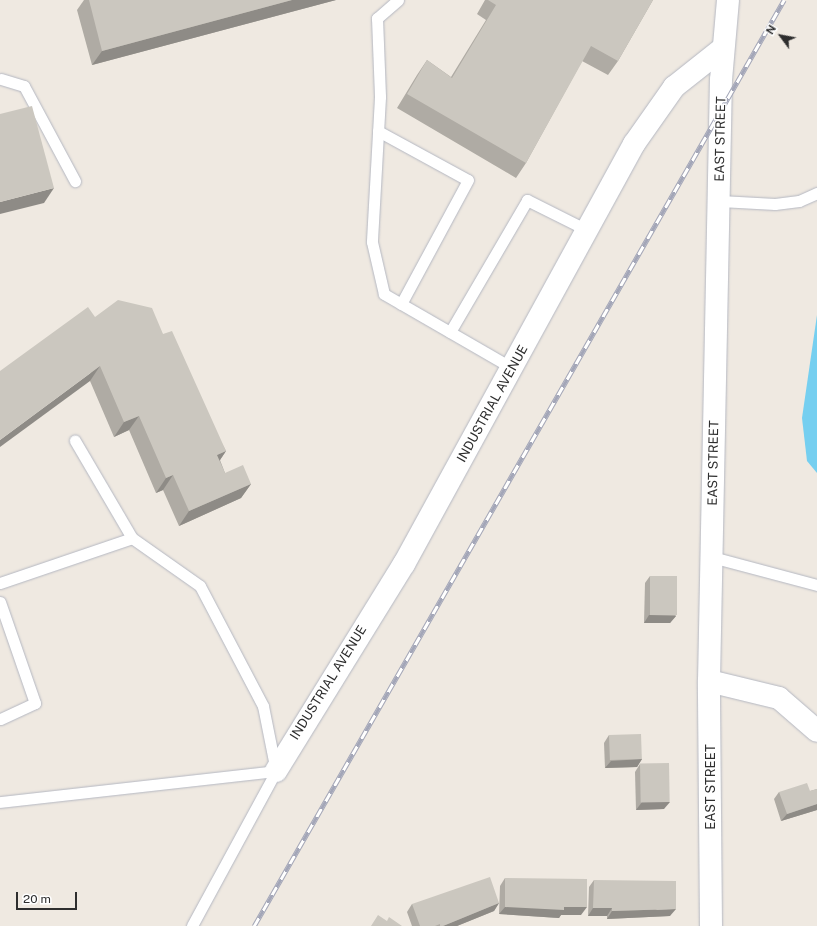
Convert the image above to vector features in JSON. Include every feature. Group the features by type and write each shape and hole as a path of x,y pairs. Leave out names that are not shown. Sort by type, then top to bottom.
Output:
{"street":[{"name":"EAST STREET","path":"711,926 709,681 722,49 727,0"},
{"name":"INDUSTRIAL AVENUE","path":"276,771 299,728 404,564 588,231 634,144 666,98 685,77 722,49"},
{"path":"709,681 779,698 817,731"}],"lane":[{"path":"397,0 377,18 378,131 372,242 384,294 512,368"},
{"path":"0,78 24,86 75,181"},
{"path":"378,131 468,180 401,304"},
{"path":"720,200 775,204 799,201 817,193"},
{"path":"450,332 527,200 588,231"},
{"path":"76,441 132,538 200,586 262,706 276,771 192,926"},
{"path":"0,583 132,538"},
{"path":"712,557 817,584"},
{"path":"0,602 35,703 0,719"},
{"path":"0,802 276,771"}],"water":[{"path":"817,315 817,473 807,461 802,418"}],"building":[{"path":"89,0 292,0 102,51"},
{"path":"488,0 653,0 618,61 591,46 526,163 407,94 427,60 452,78 496,5"},
{"path":"32,106 54,188 0,202 0,114"},
{"path":"118,300 152,308 163,334 172,331 226,451 217,455 225,473 243,465 251,484 189,511 173,475 166,478 139,416 124,422 100,366 0,440 0,371 88,307 95,317"},
{"path":"650,576 677,576 677,615 650,615"},
{"path":"641,734 642,759 610,760 609,735"},
{"path":"669,763 670,802 641,803 640,764"},
{"path":"807,783 810,791 817,789 817,804 787,814 779,792"},
{"path":"490,877 499,903 443,926 440,926 440,924 435,926 420,926 412,904"},
{"path":"505,878 587,879 587,907 564,907 564,910 505,907"},
{"path":"594,880 676,881 676,909 612,911 612,908 593,908"},
{"path":"378,915 387,921 389,917 402,926 371,926"}],"railway":[{"path":"254,926 784,0"}]}
